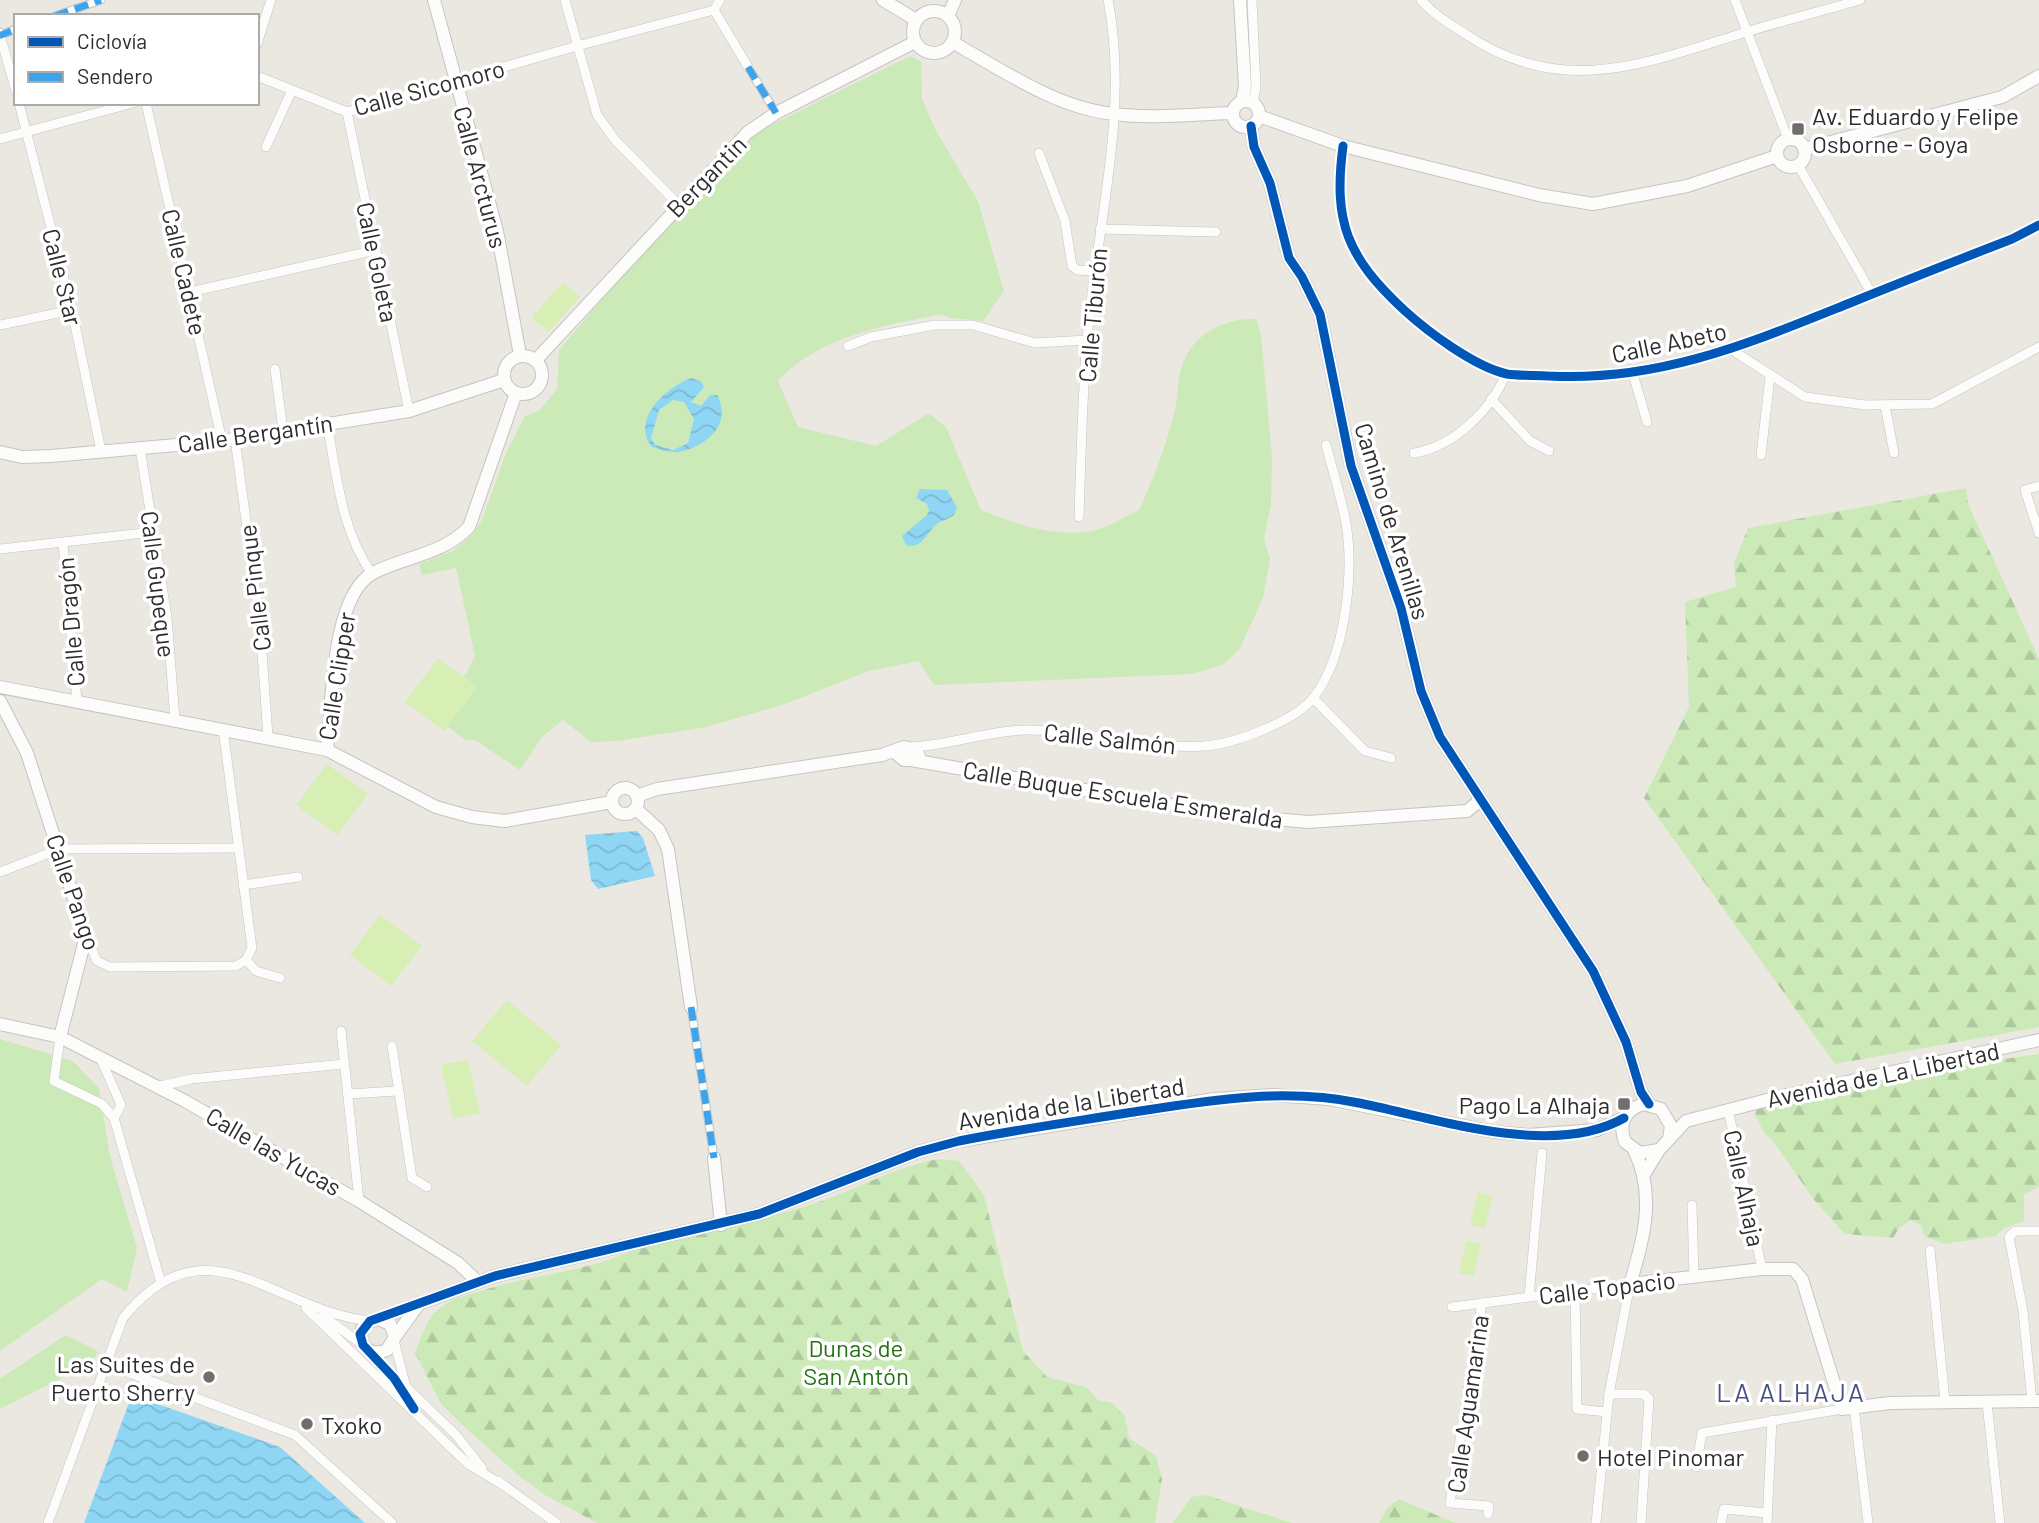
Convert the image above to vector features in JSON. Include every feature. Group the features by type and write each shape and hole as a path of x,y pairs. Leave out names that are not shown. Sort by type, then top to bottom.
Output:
{"street":[{"path":"60,14 101,0"},
{"path":"259,38 271,0"},
{"name":"Calle Arcturus","path":"434,0 497,231 520,355"},
{"path":"565,0 597,115 616,141 678,204"},
{"path":"720,0 714,10 776,113"},
{"path":"883,0 916,20"},
{"path":"948,16 956,0"},
{"name":"Calle Tiburón","path":"1079,516 1087,341 1114,114 1116,53 1108,0"},
{"path":"1240,0 1247,102"},
{"path":"1252,0 1256,87 1247,102 1235,106 1233,113 1238,124 1254,121 1539,195 1593,204 1643,197 1687,186 1777,156"},
{"path":"1420,0 1434,16 1493,52 1564,71 1608,70 1647,64 1746,32 1860,0"},
{"path":"1735,0 1788,139"},
{"name":"Calle Sicomoro","path":"259,77 347,112 714,10"},
{"path":"935,10 948,16 955,28 952,42 938,52 929,52 915,42 913,27 921,15 935,10"},
{"path":"0,34 14,84"},
{"name":"Bergantin","path":"536,360 730,146 776,113 915,42"},
{"path":"952,42 1030,85 1080,106 1114,114 1233,113"},
{"path":"1804,149 2003,97 2039,76"},
{"path":"266,147 292,90"},
{"name":"Camino de Arenillas","path":"1247,102 1254,121 1254,147 1270,183 1289,258 1302,277 1320,314 1351,466 1401,608 1421,691 1440,737 1479,801 1593,971 1626,1042 1643,1100"},
{"name":"Calle Star","path":"20,105 72,310 101,452"},
{"path":"0,139 125,105"},
{"name":"Calle Cadete","path":"146,105 228,440"},
{"name":"Calle Goleta","path":"347,112 409,411"},
{"path":"1788,139 1800,142 1804,149 1804,158 1798,164 1785,165 1777,156 1780,143 1788,139"},
{"name":"Calle Abeto","path":"1343,146 1338,187 1340,211 1354,249 1373,281 1409,314 1461,352 1506,373 1567,377 1633,374 1732,350 2012,239 2039,225"},
{"path":"1039,153 1065,221 1072,266 1077,270 1095,271"},
{"path":"1798,164 1872,294"},
{"path":"1100,229 1216,232"},
{"path":"190,292 376,250"},
{"path":"0,325 72,310"},
{"path":"848,346 871,337 935,325 973,325 1035,343 1087,341"},
{"path":"1732,350 1770,377 1805,397 1885,405 1932,404 2039,347"},
{"path":"520,355 536,360 542,370 538,387 528,393 516,393 504,380 505,367 520,355"},
{"path":"275,369 283,430"},
{"path":"1414,453 1434,450 1482,412 1506,373"},
{"path":"1633,374 1647,422"},
{"path":"1760,455 1770,377"},
{"name":"Calle Bergantín","path":"0,452 22,457 228,440 409,411 504,380"},
{"name":"Calle Clipper","path":"0,687 327,750 342,620 350,597 372,574 432,552 456,540 468,527 516,393"},
{"path":"1491,399 1530,441 1549,451"},
{"path":"1885,405 1894,453"},
{"path":"327,423 348,528 355,550 372,574"},
{"name":"Calle Pinque","path":"228,440 260,624 268,737"},
{"path":"1326,445 1346,523 1349,576 1341,634 1313,698 1365,751 1391,758"},
{"name":"Calle Gupeque","path":"140,448 167,617 175,720"},
{"path":"2039,486 2025,490 2039,533"},
{"path":"0,549 153,532"},
{"name":"Calle Dragón","path":"63,543 77,701"},
{"name":"Calle Salmón","path":"913,754 1023,730 1062,732 1143,746 1205,746 1239,741 1281,721 1313,698"},
{"name":"Calle Pango","path":"0,701 27,753 86,936 97,961 110,967 236,966 246,960"},
{"path":"223,729 252,948 246,960 256,971 280,978"},
{"path":"327,750 436,807 472,817 505,821 612,802"},
{"name":"Calle Buque Escuela Esmeralda","path":"636,802 657,789 882,755 913,754 931,764 1223,814 1308,822 1467,811 1479,801"},
{"path":"612,802 615,793 622,789 631,789 636,802 659,830 668,849 714,1158 721,1224"},
{"path":"612,802 619,813 628,814 636,802"},
{"path":"0,872 60,849 239,848"},
{"path":"243,885 298,877"},
{"path":"86,936 60,1037 54,1081 103,1104 114,1118 161,1283"},
{"name":"Calle las Yucas","path":"0,1024 60,1037 156,1087 359,1201 458,1263 478,1282"},
{"path":"341,1031 359,1201"},
{"name":"Avenida de La Libertad","path":"1686,1121 1728,1109 2039,1040"},
{"path":"392,1046 412,1178 427,1187"},
{"path":"100,1057 121,1105 114,1118"},
{"path":"156,1087 191,1079 344,1064"},
{"path":"348,1094 397,1091"},
{"name":"Avenida de la Libertad","path":"374,1320 478,1282 721,1224 784,1206 918,1152 959,1140 1214,1099 1273,1096 1329,1099 1493,1132 1548,1134 1597,1130 1624,1118"},
{"path":"1596,1523 1609,1394 1630,1284 1644,1240 1645,1173 1622,1126 1624,1118 1643,1100 1686,1121 1659,1150 1645,1173"},
{"name":"Calle Alhaja","path":"1728,1109 1762,1269 1793,1269 1802,1279 1848,1408"},
{"path":"1665,1113 1671,1126 1669,1139"},
{"name":"Avenida de la Libertad","path":"1597,1130 1630,1146"},
{"path":"1630,1146 1647,1154 1659,1150"},
{"path":"1529,1296 1542,1153"},
{"path":"1692,1205 1694,1276"},
{"path":"1696,1467 1702,1433 1848,1408 1945,1401 2036,1401 2009,1237 2015,1231 2039,1231"},
{"path":"1930,1250 1945,1401"},
{"path":"48,1523 122,1318 141,1296 176,1275 216,1269 261,1284 343,1318 390,1324 406,1387 456,1435 480,1466 501,1484"},
{"name":"Calle Topacio","path":"1452,1307 1762,1269"},
{"path":"1575,1291 1577,1409 1607,1412"},
{"path":"299,1302 414,1409 468,1464 556,1523"},
{"name":"Calle Aguamarina","path":"1482,1303 1450,1503 1489,1506 1488,1514"},
{"path":"365,1348 387,1350 419,1304"},
{"path":"311,1312 334,1322 365,1348 394,1378 414,1409"},
{"path":"365,1348 360,1335 374,1320"},
{"path":"124,1371 295,1435 393,1523"},
{"path":"1609,1394 1644,1394 1649,1399 1641,1523"},
{"path":"1987,1403 2000,1523"},
{"path":"1848,1408 1868,1523"},
{"path":"1721,1523 1724,1509 1767,1518 1772,1420"}],"green space":[{"path":"910,56 921,62 922,99 935,129 978,201 1004,291 983,321 949,318 943,314 921,318 854,335 813,353 778,381 798,427 876,446 929,413 946,427 981,510 1023,525 1055,532 1099,529 1139,510 1166,442 1175,412 1181,369 1192,347 1200,338 1220,325 1256,319 1261,335 1272,457 1271,504 1264,539 1270,559 1263,598 1239,650 1222,665 1192,674 934,685 919,661 869,671 782,705 706,727 618,741 591,742 563,720 542,737 520,770 475,740 466,740 447,726 477,687 464,677 475,656 456,568 422,575 419,564 453,551 470,537 482,520 506,453 525,416 539,411 557,389 559,350 645,249 750,139 767,127"},
{"path":"563,282 580,297 548,332 532,317"},
{"path":"1966,488 1968,504 2039,659 2039,1027 1835,1064 1644,798 1689,707 1685,602 1736,587 1734,563 1748,528"},
{"path":"438,658 477,687 444,731 405,702"},
{"path":"327,764 368,794 337,835 296,805"},
{"path":"380,915 422,946 391,986 350,955"},
{"path":"507,1000 561,1045 527,1086 472,1041"},
{"path":"0,1039 73,1061 99,1088 110,1157 137,1248 127,1292 102,1279 0,1351"},
{"path":"2039,1054 2039,1186 2024,1195 2024,1221 2004,1228 1996,1236 1945,1244 1925,1237 1921,1226 1911,1220 1899,1228 1893,1238 1845,1234 1815,1201 1772,1140 1764,1133 1755,1115 1757,1108 1826,1090"},
{"path":"468,1060 480,1113 453,1119 441,1065"},
{"name":"Dunas de San Antón","path":"940,1159 959,1161 984,1195 1023,1351 1047,1377 1086,1387 1098,1400 1112,1403 1125,1416 1129,1438 1156,1456 1162,1479 1155,1523 597,1523 545,1495 518,1475 467,1429 441,1404 415,1353 425,1328 436,1311 460,1297 603,1262 641,1246 797,1209 894,1172"},
{"path":"1478,1192 1492,1196 1485,1228 1470,1225"},
{"path":"1466,1241 1481,1244 1474,1276 1459,1273"},
{"path":"66,1335 99,1352 86,1366 0,1409 0,1379"},
{"path":"1206,1495 1292,1523 1173,1523 1191,1497"},
{"path":"1399,1499 1455,1523 1379,1523 1387,1508"}],"water":[{"path":"691,378 701,381 704,387 691,402 701,406 710,395 717,395 722,415 719,424 708,439 689,449 676,452 652,447 646,436 648,415 662,396","holes":["673,400 684,402 694,419 688,443 673,450 655,445 651,438 659,410"]},
{"path":"920,489 947,490 957,507 954,515 938,523 920,543 906,545 902,536 927,515 929,510 927,504 916,498"},
{"path":"637,831 643,838 655,876 598,889 591,880 585,835"},
{"path":"132,1395 280,1447 365,1523 84,1523"}],"marked path":[{"path":"61,14 101,0"},
{"path":"0,32 1,35 14,30"},
{"path":"748,67 776,113"},
{"path":"691,1007 714,1158"}],"cycle path":[{"path":"1251,126 1254,147 1270,183 1289,258 1302,277 1320,314 1351,466 1401,608 1421,691 1440,737 1593,971 1626,1042 1641,1092 1649,1104"},
{"path":"1343,146 1340,173 1343,217 1348,237 1369,273 1404,310 1439,338 1481,364 1512,375 1589,376 1628,373 1703,357 1813,318 2012,239 2039,225"},
{"path":"414,1409 394,1378 363,1345 360,1334 370,1321 495,1276 759,1214 918,1152 959,1141 1185,1104 1272,1096 1330,1098 1493,1132 1529,1135 1563,1135 1595,1130 1624,1118"}],"place":[{"name":"Av. Eduardo y Felipe Osborne - Goya","path":"1798,129"},
{"name":"Pago La Alhaja","path":"1624,1104"},
{"name":"Las Suites de Puerto Sherry","path":"209,1377"},
{"name":"Txoko","path":"307,1424"},
{"name":"Hotel Pinomar","path":"1583,1456"}],"district":[{"name":"LA ALHAJA","path":"1791,1391"}]}
